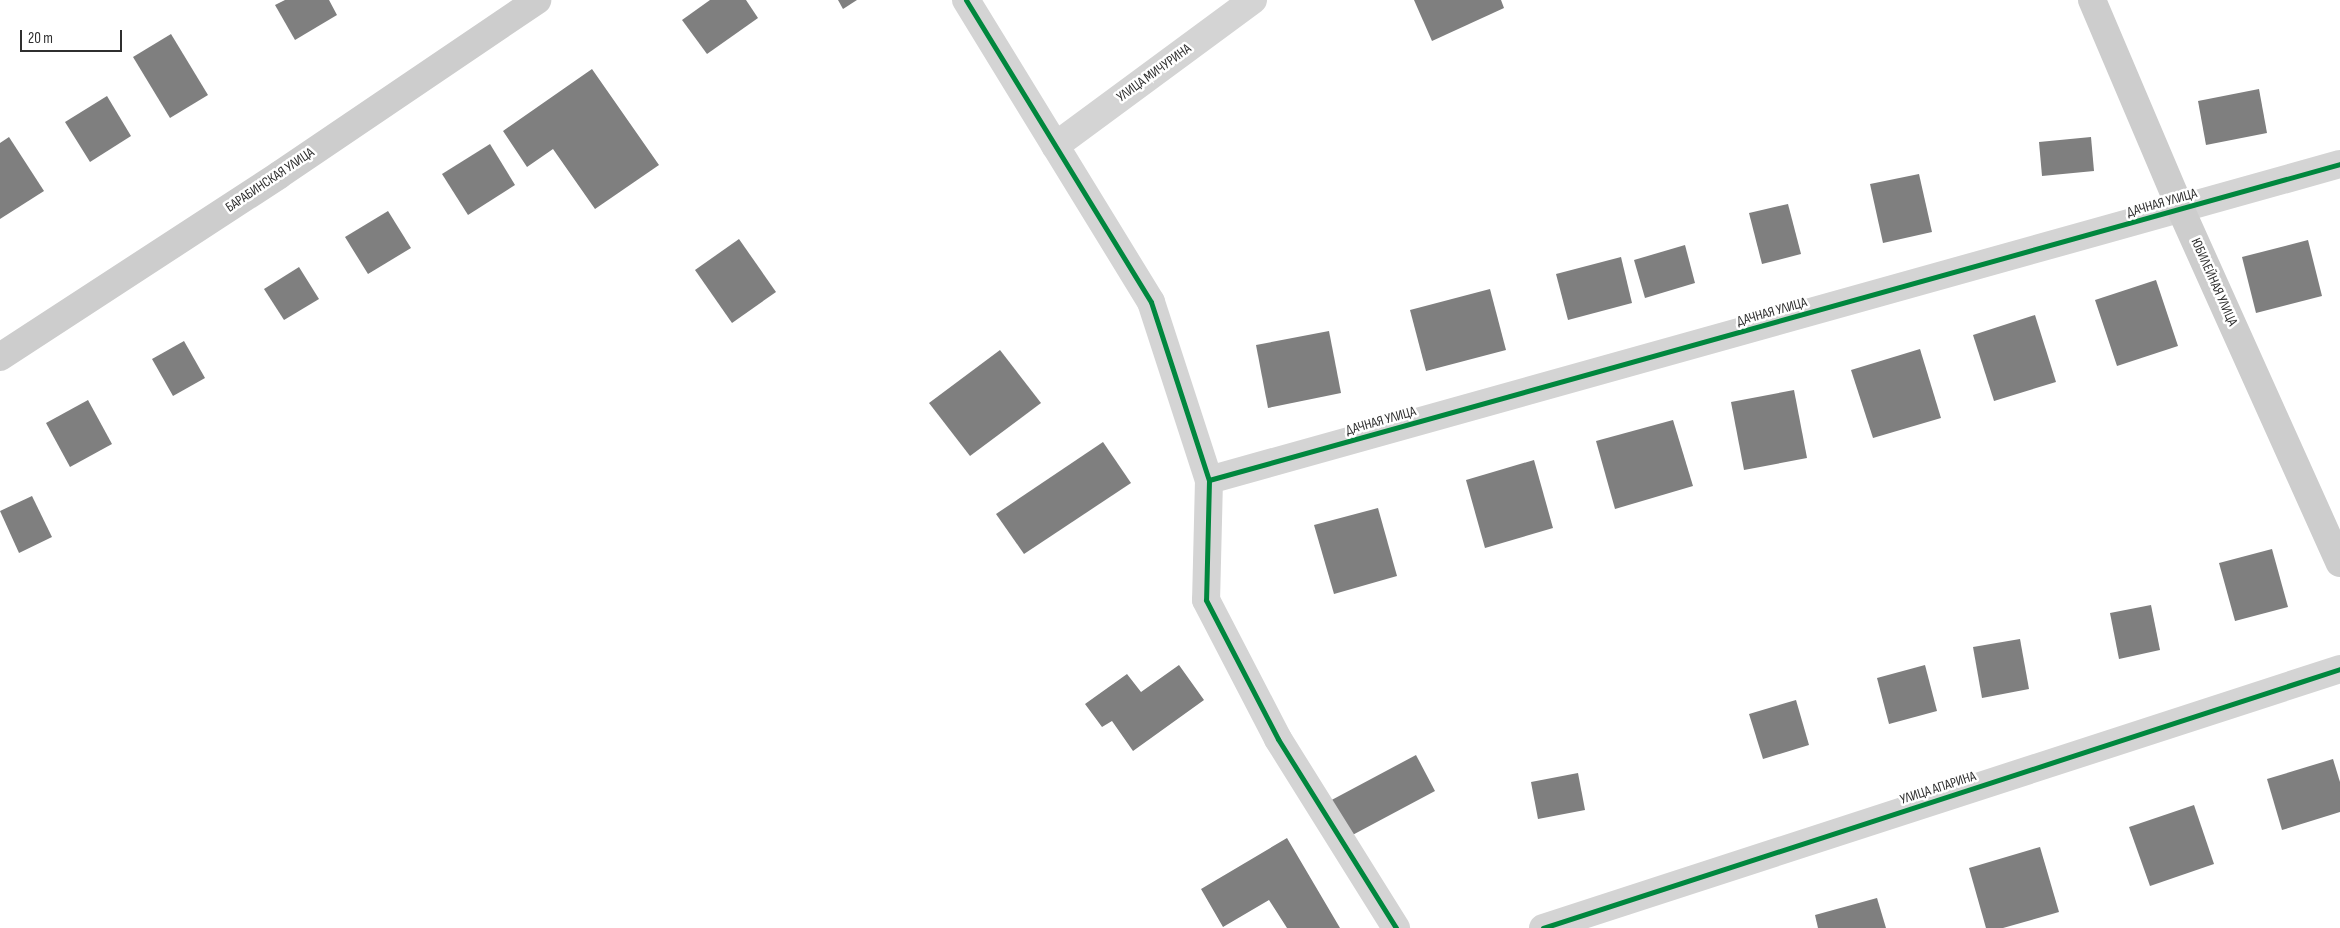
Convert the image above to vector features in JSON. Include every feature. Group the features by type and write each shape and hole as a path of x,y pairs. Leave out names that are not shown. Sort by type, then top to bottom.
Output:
{"street":[{"name":"БАРАБИНСКАЯ УЛИЦА","path":"0,357 279,175 537,0"},
{"path":"966,0 1151,302 1209,480 1206,600 1278,739 1396,928"},
{"name":"УЛИЦА МИЧУРИНА","path":"1055,146 1253,0"},
{"name":"ЮБИЛЕЙНАЯ УЛИЦА","path":"2092,0 2181,210 2340,563"},
{"name":"ДАЧНАЯ УЛИЦА","path":"1209,480 2181,210 2340,164"},
{"name":"УЛИЦА АПАРИНА","path":"1543,928 2340,669"}],"building":[{"path":"285,0 329,0 337,15 295,40 275,5"},
{"path":"710,0 746,0 758,18 707,54 682,20"},
{"path":"838,0 857,0 843,9"},
{"path":"1414,0 1501,0 1504,8 1432,41"},
{"path":"171,34 208,95 170,118 133,57"},
{"path":"592,69 659,165 595,209 553,149 527,167 503,131"},
{"path":"2259,89 2267,133 2206,145 2198,101"},
{"path":"107,96 131,136 90,162 65,122"},
{"path":"9,137 44,191 0,219 0,143"},
{"path":"2091,137 2094,171 2042,176 2039,142"},
{"path":"490,144 515,185 468,215 442,174"},
{"path":"1919,174 1932,232 1883,243 1870,184"},
{"path":"1788,204 1801,254 1762,264 1749,213"},
{"path":"388,211 411,248 368,274 345,237"},
{"path":"739,239 776,292 732,323 695,270"},
{"path":"2308,240 2322,296 2256,313 2242,257"},
{"path":"1685,245 1695,283 1645,298 1634,260"},
{"path":"1621,257 1632,303 1568,320 1556,274"},
{"path":"299,267 319,299 284,320 264,289"},
{"path":"2156,280 2178,346 2117,366 2095,300"},
{"path":"1490,289 1506,350 1426,371 1410,310"},
{"path":"2035,315 2056,382 1994,401 1973,335"},
{"path":"1329,331 1341,393 1268,408 1256,345"},
{"path":"184,341 205,378 173,396 152,359"},
{"path":"1920,349 1941,418 1873,438 1851,370"},
{"path":"1000,350 1041,403 970,456 929,403"},
{"path":"1794,390 1807,458 1744,470 1731,402"},
{"path":"88,400 112,444 70,467 46,423"},
{"path":"1673,420 1693,486 1615,509 1596,441"},
{"path":"1103,442 1131,483 1024,554 996,514"},
{"path":"1534,460 1553,528 1485,548 1466,480"},
{"path":"32,496 52,537 19,553 0,511"},
{"path":"1378,508 1397,576 1334,594 1314,525"},
{"path":"2272,549 2288,607 2235,621 2219,563"},
{"path":"2151,605 2160,650 2119,659 2110,613"},
{"path":"2020,639 2029,689 1982,698 1973,647"},
{"path":"1179,665 1204,700 1133,751 1112,721 1102,727 1085,704 1127,674 1141,692"},
{"path":"1925,665 1937,711 1889,724 1877,678"},
{"path":"1796,700 1809,745 1763,759 1749,714"},
{"path":"1416,755 1435,791 1345,839 1326,803"},
{"path":"2333,759 2340,782 2340,812 2282,830 2267,779"},
{"path":"1578,773 1585,810 1538,819 1531,782"},
{"path":"2194,805 2214,864 2150,886 2129,827"},
{"path":"1287,838 1340,928 1287,928 1269,900 1223,927 1201,889"},
{"path":"2040,847 2059,912 2003,928 1986,928 1969,868"},
{"path":"1877,898 1886,928 1818,928 1815,915"}],"cycle path":[{"path":"966,0 1151,302 1209,480 1206,600 1278,739 1396,928"},
{"path":"1209,480 2340,164"},
{"path":"1543,928 2340,669"}]}
